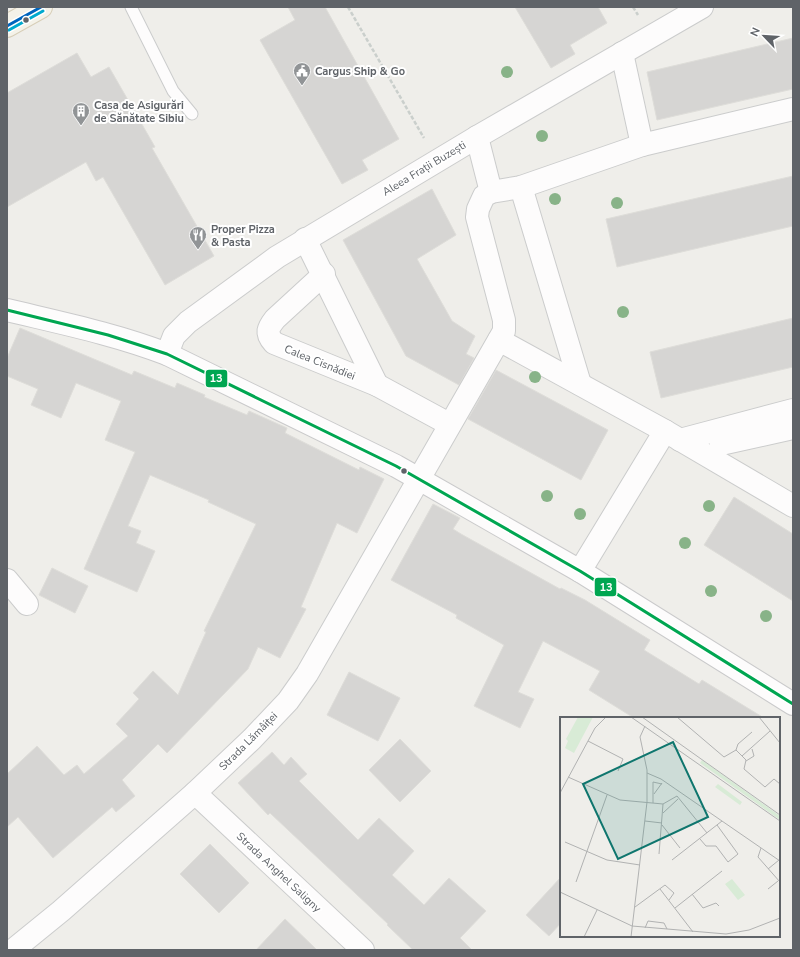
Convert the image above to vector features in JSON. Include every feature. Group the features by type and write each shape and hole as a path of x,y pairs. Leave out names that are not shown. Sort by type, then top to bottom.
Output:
{"main road":[{"path":"7,26 41,7"}],"street":[{"name":"Aleea Frații Buzești","path":"167,354 174,336 188,322 277,257 477,137 702,7"},
{"path":"622,53 642,145"},
{"path":"419,478 504,331 504,320 477,217 478,209 484,196 491,192 521,187 642,145 793,109"},
{"path":"477,137 491,192"},
{"path":"521,187 580,384"},
{"path":"305,239 324,274 377,385"},
{"name":"Calea Cisnădiei","path":"324,274 275,319 270,326 268,333 269,338 274,342 377,385 449,424"},
{"path":"7,310 121,338 167,354 419,478 580,571 793,704"},
{"path":"499,340 681,440 793,506"},
{"path":"580,571 681,440 793,410"},
{"path":"681,440 793,428"},
{"name":"Strada Lămâiței","path":"13,950 61,911 195,793 252,739 288,701 307,674 419,478"},
{"path":"7,580 27,604"},
{"name":"Strada Anghel Saligny","path":"195,793 363,950"}],"lane":[{"path":"131,7 173,91 192,114"}],"path":[{"path":"348,7 437,161"}],"building":[{"path":"288,7 325,7 399,139 362,160 368,170 342,184 260,40 295,20"},
{"path":"515,7 598,7 607,23 570,45 575,54 551,68"},
{"path":"793,38 793,89 657,120 647,72"},
{"path":"77,53 91,77 109,67 155,147 152,148 214,256 165,285 103,177 96,181 86,162 7,207 7,93"},
{"path":"793,176 793,226 617,267 606,219"},
{"path":"432,189 456,235 417,259 452,321 475,336 466,354 474,358 459,385 406,356 343,240"},
{"path":"793,318 793,367 661,398 650,352"},
{"path":"20,328 132,375 134,371 175,388 177,383 205,395 204,397 247,415 249,411 287,428 285,433 359,470 360,467 384,479 357,533 337,523 301,607 306,609 280,658 258,647 248,669 167,753 158,744 122,780 135,796 116,812 112,807 53,858 18,817 7,827 7,774 37,746 64,775 77,765 84,774 128,736 116,724 139,699 133,693 153,671 178,695 206,632 204,631 256,524 208,502 209,500 150,475 128,526 141,531 136,543 155,551 137,592 84,569 135,452 105,440 121,401 76,383 61,418 31,405 38,389 7,376 7,358"},
{"path":"496,370 608,430 581,480 468,419"},
{"path":"734,497 793,534 793,601 704,545"},
{"path":"433,504 460,518 453,529 560,589 561,588 585,600 650,640 644,650 699,684 702,680 762,717 632,717 589,690 600,671 543,641 518,692 534,699 520,728 474,706 504,645 456,618 457,615 391,580"},
{"path":"52,568 88,586 75,613 39,595"},
{"path":"349,672 400,698 378,741 327,715"},
{"path":"400,739 431,771 400,802 369,770"},
{"path":"272,752 284,765 291,757 307,774 299,781 358,840 379,818 414,851 392,875 424,905 449,878 486,911 460,938 472,950 413,950 387,925 388,924 270,813 268,815 238,783"},
{"path":"210,844 249,883 219,913 180,874"},
{"path":"560,878 560,924 549,936 526,915"},
{"path":"285,919 317,950 256,950"}],"transit line":[{"path":"7,26 41,7"},
{"path":"9,30 43,11"},
{"name":"13","path":"7,310 108,335 167,354 396,466 580,571 793,704"}],"place":[{"name":"Cargus Ship & Go","path":"302,86"},
{"name":"Casa de Asigurări de Sănătate Sibiu","path":"81,126"},
{"name":"Proper Pizza & Pasta","path":"198,250"}]}
